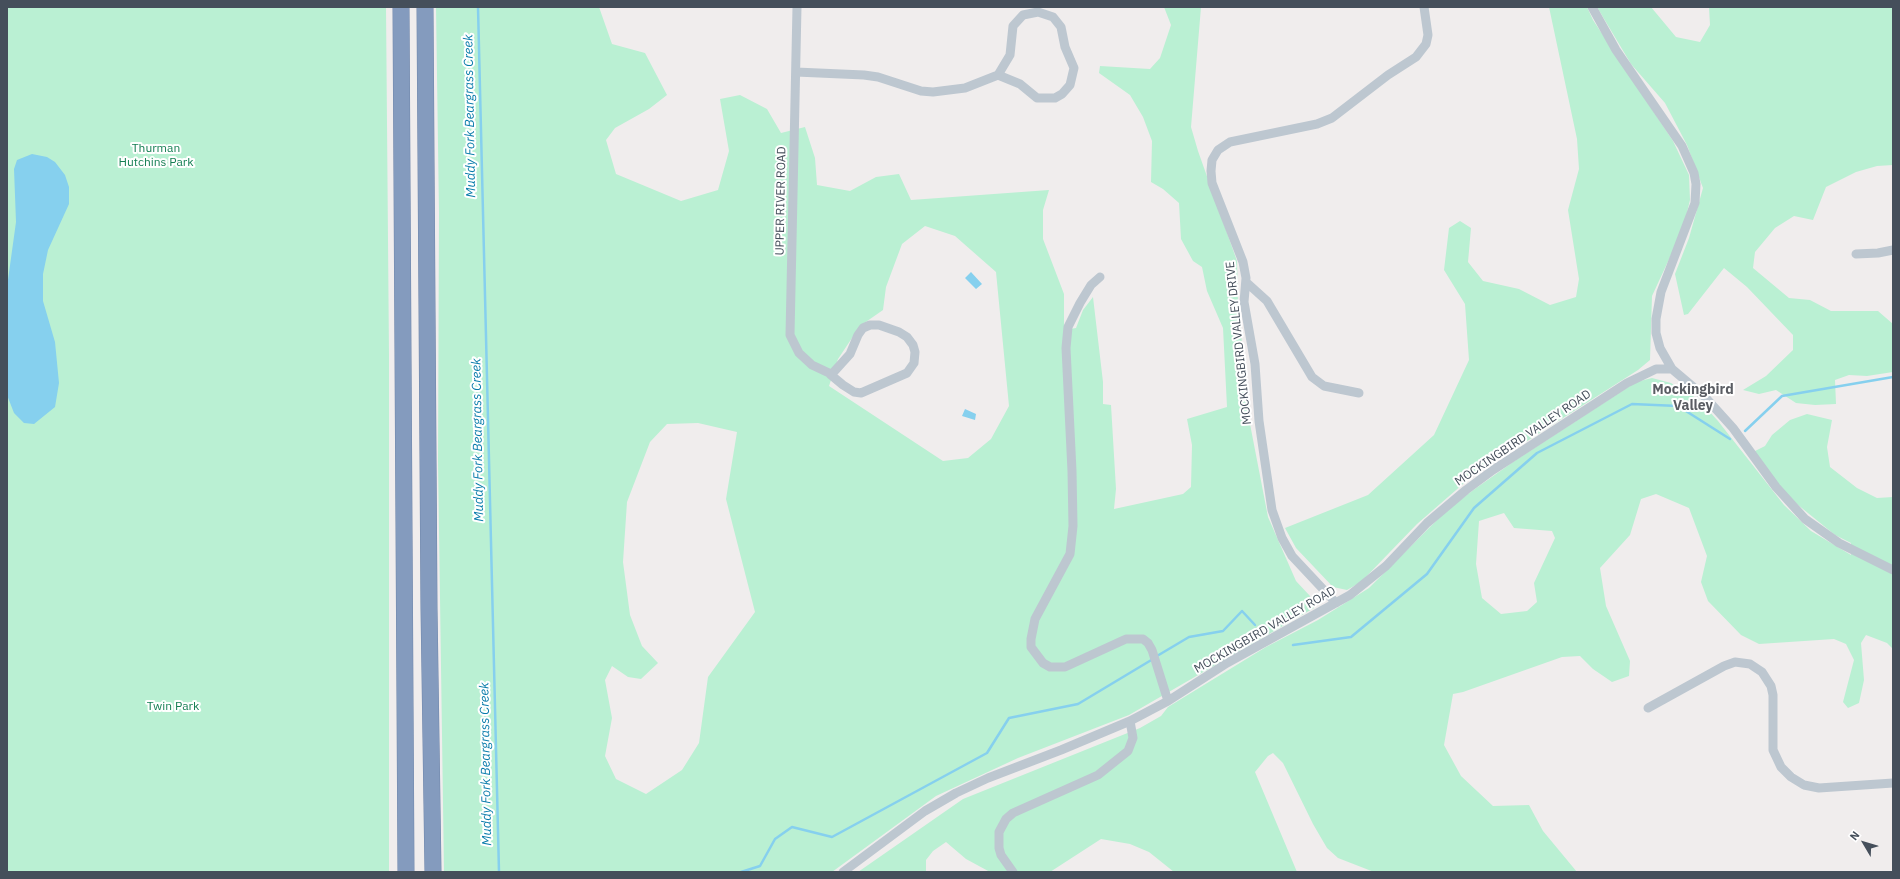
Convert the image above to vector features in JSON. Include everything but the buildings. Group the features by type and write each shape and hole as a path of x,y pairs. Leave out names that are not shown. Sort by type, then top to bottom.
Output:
{"highway":[{"path":"401,7 406,872"},
{"path":"425,7 429,608 433,872"}],"street":[{"name":"UPPER RIVER ROAD","path":"797,7 790,335 799,353 812,365 831,375 843,386 854,392 861,393 907,373 914,363 915,352 913,344 907,337 899,332 879,325 870,325 863,328 858,335 850,354 831,375"},
{"name":"MOCKINGBIRD VALLEY DRIVE","path":"1336,603 1292,556 1282,538 1272,510 1259,421 1255,364 1244,302 1246,282 1243,262 1239,248 1212,183 1212,160 1216,154 1230,142 1317,124 1332,118 1388,75 1416,57 1426,44 1428,35 1424,7"},
{"path":"1592,7 1616,50 1682,146 1694,173 1697,190 1695,203 1659,301 1656,333 1664,357 1672,369 1706,397 1722,415 1776,487 1805,519 1839,543 1893,570"},
{"path":"796,72 878,77 921,91 933,92 965,88 998,75 1010,55 1013,26 1024,15 1038,12 1053,17 1061,27 1065,46 1074,68 1072,80 1067,90 1055,98 1037,98 1020,84 998,75"},
{"path":"1856,254 1878,253 1893,250"},
{"path":"1100,277 1091,285 1068,327 1066,348 1073,526 1070,554 1035,619 1031,639 1032,647 1043,663 1056,668 1065,668 1126,639 1143,639 1148,643 1154,656 1168,701"},
{"path":"1246,282 1267,301 1307,370 1318,383 1324,386 1359,393"},
{"name":"MOCKINGBIRD VALLEY ROAD","path":"843,872 925,811 956,792 1130,721 1168,701 1227,663 1336,603 1368,582 1448,504 1493,470 1627,383 1656,369 1672,369"},
{"path":"1648,708 1724,666 1735,662 1750,664 1762,672 1771,686 1773,695 1773,750 1781,767 1791,777 1804,785 1819,788 1893,783"},
{"path":"1013,872 998,848 999,832 1006,819 1013,813 1098,775 1110,766 1128,751 1134,738 1130,721"}],"green space":[{"path":"7,7 386,7 389,356 389,872 7,872"},
{"path":"436,7 599,7 612,44 645,53 667,95 649,109 615,128 606,140 616,174 681,201 718,190 729,151 720,99 740,95 767,109 781,133 805,127 815,158 817,185 850,191 876,177 899,174 911,200 1049,190 1043,210 1043,239 1064,294 1064,330 1076,328 1083,310 1093,297 1103,382 1103,404 1111,405 1116,489 1114,509 1183,494 1191,487 1192,445 1187,419 1227,407 1223,328 1207,291 1202,267 1193,261 1181,239 1179,203 1163,189 1151,182 1152,141 1143,117 1130,95 1099,73 1100,66 1150,69 1160,58 1171,25 1164,7 1201,7 1191,127 1237,261 1238,304 1250,424 1268,517 1296,581 1310,596 1314,608 1129,715 1018,758 936,796 832,872 444,872 438,461 439,213","holes":["925,226 955,236 996,272 1009,406 991,439 968,458 943,461 829,386 838,359 860,326 883,310 886,287 902,244","698,423 737,432 726,499 755,612 708,677 699,743 682,770 646,794 616,779 605,756 612,718 605,680 612,666 628,677 641,679 658,663 642,646 630,615 623,562 627,502 650,442 667,424"]},
{"path":"1549,7 1587,7 1593,20 1673,141 1689,175 1690,200 1683,229 1652,296 1650,360 1638,370 1471,477 1417,524 1361,582 1347,590 1333,587 1296,548 1285,528 1368,495 1434,435 1469,360 1465,304 1444,270 1449,228 1460,221 1471,228 1468,262 1483,281 1519,289 1550,305 1576,297 1579,279 1568,210 1579,169 1577,139"},
{"path":"1597,7 1651,7 1676,37 1700,42 1710,25 1709,7 1893,7 1893,165 1877,166 1856,172 1826,187 1813,220 1794,216 1775,228 1755,252 1753,268 1789,298 1810,300 1831,311 1878,311 1893,324 1893,372 1867,376 1849,375 1835,380 1836,404 1815,405 1796,403 1776,390 1759,394 1743,390 1766,376 1793,350 1793,335 1747,287 1724,268 1688,314 1684,315 1675,274 1689,238 1703,188 1687,145 1665,103 1631,64"},
{"path":"1652,378 1671,383 1699,400 1718,421 1784,505 1811,531 1851,555 1851,543 1835,535 1787,496 1753,452 1765,446 1772,435 1790,420 1807,414 1832,420 1827,447 1830,467 1857,488 1877,498 1893,497 1893,649 1887,643 1866,635 1861,643 1864,680 1859,703 1848,708 1843,702 1854,660 1846,644 1834,639 1759,644 1741,635 1708,601 1701,582 1707,556 1689,508 1656,494 1641,499 1630,535 1600,568 1606,606 1630,661 1629,676 1612,682 1593,669 1580,656 1562,657 1463,692 1453,694 1444,745 1461,776 1493,806 1529,805 1543,831 1577,872 1374,872 1338,858 1327,848 1313,824 1283,763 1273,753 1268,756 1255,772 1297,872 1174,872 1149,852 1130,844 1101,839 1050,872 990,872 966,859 946,842 933,851 926,860 926,872 858,872 963,799 1140,728 1161,716 1168,707 1266,647 1318,620 1369,588 1447,510 1513,462 1636,382","holes":["1504,513 1514,528 1552,531 1555,538 1534,583 1537,602 1527,611 1501,614 1482,598 1476,564 1479,521"]}],"water":[{"path":"32,154 47,157 55,162 65,175 69,187 69,204 48,250 43,274 43,301 55,342 59,383 55,407 34,424 24,423 14,413 7,395 7,287 16,222 14,169 17,160"},
{"path":"971,272 982,284 976,289 965,278"},
{"path":"965,409 976,414 975,420 962,416"}],"waterway":[{"name":"Muddy Fork Beargrass Creek","path":"478,7 499,872"},
{"path":"1745,431 1782,396 1893,377"},
{"path":"1293,645 1351,637 1427,574 1474,508 1537,453 1632,404 1678,406 1730,439"},
{"path":"1157,656 1189,637 1223,631 1242,611 1255,625"},
{"path":"741,872 760,866 775,839 792,827 832,837 987,753 1009,718 1078,704 1153,659"}],"district":[{"name":"Mockingbird Valley","path":"1693,398"}],"park label":[{"name":"Thurman Hutchins Park","path":"156,156"},
{"name":"Twin Park","path":"173,707"}]}
